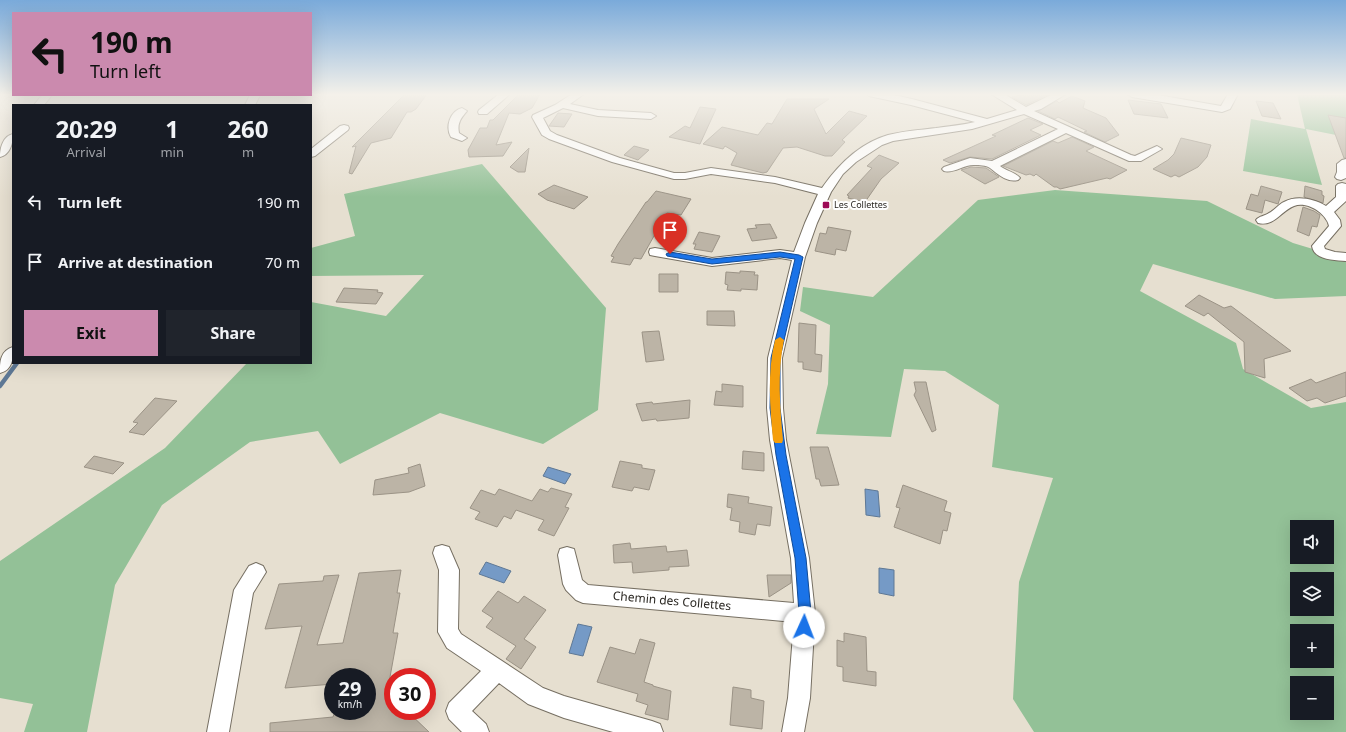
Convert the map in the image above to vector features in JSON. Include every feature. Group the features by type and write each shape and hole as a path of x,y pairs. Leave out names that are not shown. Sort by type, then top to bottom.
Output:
{"street":[{"path":"312,153 344,128"},
{"path":"453,128 455,135 462,138"},
{"path":"543,128 546,133 553,138 616,160 674,176 685,176 711,171 775,180 825,192"},
{"path":"793,732 799,698 805,613 800,558 780,448 775,408 776,358 799,257 825,192 839,172 852,160 878,143 905,135 961,128"},
{"path":"993,165 1067,129 1129,158 1137,159 1157,149"},
{"path":"0,154 12,138"},
{"path":"948,169 964,161 973,160 993,165 1001,172 1014,178"},
{"path":"1328,212 1342,198 1343,164 1346,162"},
{"path":"1262,220 1273,216 1283,206 1292,202 1319,206 1328,212 1334,219 1335,226 1318,246 1320,250 1333,256 1346,257"},
{"path":"655,252 712,262 780,254 799,257"},
{"path":"0,368 12,353"},
{"path":"442,552 448,570 448,632 454,641 536,696 564,708 652,732"},
{"name":"Chemin des Collettes","path":"567,555 573,584 583,594 805,613"},
{"path":"218,732 244,590 256,572"},
{"path":"478,732 457,711 497,670"}],"green space":[{"path":"1250,128 1346,128 1346,137 1306,129 1322,185 1243,171"},
{"path":"482,164 606,308 598,410 543,444 440,413 340,464 318,431 250,442 162,505 115,585 87,732 24,732 33,704 0,698 0,561 165,448 246,364 312,364 312,302 386,316 424,275 312,276 312,248 355,236 344,194"},
{"path":"1055,190 1207,201 1293,243 1346,259 1346,296 1275,299 1153,264 1140,291 1236,343 1243,369 1311,408 1346,402 1346,732 1034,732 1013,699 1019,582 1053,478 992,467 999,405 945,371 904,369 891,437 816,434 828,384 830,325 800,311 803,287 873,297 978,200"}],"water":[{"path":"548,467 571,474 565,484 543,476"},
{"path":"865,489 878,491 880,517 866,515"},
{"path":"486,562 511,571 504,583 479,574"},
{"path":"879,568 894,570 894,596 879,593"},
{"path":"578,624 592,627 583,656 569,653"}],"building":[{"path":"371,128 397,128 391,138 371,143 352,174 349,173 356,146 352,147"},
{"path":"480,128 503,128 496,145 512,142 503,156 469,157 468,150"},
{"path":"682,128 707,128 700,144 669,137"},
{"path":"721,128 758,135 763,128 823,128 826,134 832,128 854,128 842,140 845,142 832,156 825,156 797,147 783,148 767,172 763,173 731,165 737,153 725,146 723,149 703,144"},
{"path":"1006,128 1034,128 1030,130 1041,135 992,159 970,157 950,163 943,160 996,136 992,135"},
{"path":"1081,128 1114,128 1119,135 1105,142 1084,132 1087,131"},
{"path":"1333,128 1346,128 1346,158 1344,158"},
{"path":"1072,137 1094,147 1086,151 1127,170 1110,179 1107,178 1060,189 1054,187 1036,174 1034,176 1030,174 1026,175 1003,166 1053,141 1058,143"},
{"path":"1181,138 1211,145 1207,157 1198,167 1179,177 1175,175 1171,177 1153,169 1168,160 1174,154"},
{"path":"634,146 649,150 638,160 624,155"},
{"path":"529,148 525,172 518,172 510,167"},
{"path":"879,155 899,163 881,179 865,202 848,198 849,196 847,195 872,168 867,166"},
{"path":"971,167 986,168 999,177 985,184 961,170"},
{"path":"554,185 588,197 574,209 547,200 538,194"},
{"path":"1261,186 1282,192 1278,204 1265,200 1262,213 1246,209 1251,194 1258,196"},
{"path":"1305,186 1322,191 1322,195 1324,196 1323,203 1304,197"},
{"path":"656,191 691,199 681,215 667,213 641,259 634,258 630,265 611,262 614,257 611,256 618,244 646,202"},
{"path":"1303,207 1320,215 1317,227 1312,226 1309,236 1297,231"},
{"path":"770,224 777,238 752,241 747,229 757,228 755,225"},
{"path":"828,227 851,231 846,251 836,249 835,255 815,251 820,233 826,234"},
{"path":"699,232 720,236 712,252 694,249 696,244 693,244"},
{"path":"740,271 755,272 754,275 758,275 757,290 727,290 728,285 725,284 726,272 740,273"},
{"path":"659,274 678,274 678,292 659,292"},
{"path":"344,288 378,290 377,292 383,293 376,304 336,302"},
{"path":"1199,295 1224,308 1231,306 1291,351 1264,359 1265,378 1245,372 1244,342 1208,313 1204,316 1185,306"},
{"path":"707,311 734,311 735,326 707,325"},
{"path":"799,323 816,325 815,354 822,355 821,372 803,369 803,362 798,362"},
{"path":"659,331 664,360 646,362 642,332"},
{"path":"1346,372 1346,396 1325,403 1317,398 1307,401 1289,388 1311,379 1316,383"},
{"path":"914,382 926,382 936,430 932,432 914,395 916,391"},
{"path":"722,384 743,386 743,407 714,405 716,391 722,392"},
{"path":"155,398 177,401 144,435 129,432 138,423 133,422"},
{"path":"690,400 689,418 657,421 656,419 642,421 636,404 652,402 653,404"},
{"path":"810,447 828,447 839,485 821,486 819,479 816,479"},
{"path":"743,451 764,453 764,471 742,469"},
{"path":"94,456 124,463 113,474 84,467"},
{"path":"620,461 642,465 642,468 655,470 649,490 634,487 632,491 612,487"},
{"path":"420,464 425,486 409,492 373,495 375,480 409,473 408,468"},
{"path":"903,485 947,501 944,511 951,513 947,531 943,530 940,544 894,527 900,508 896,507"},
{"path":"551,488 572,494 565,507 569,508 554,536 538,530 544,520 516,510 511,519 504,516 497,527 475,519 480,512 470,508 481,490 495,495 499,489 532,501 540,489 548,492"},
{"path":"728,494 749,497 748,503 772,507 770,526 757,524 755,535 739,532 740,522 730,520 732,508 727,507"},
{"path":"630,543 631,549 666,546 667,552 687,550 689,566 669,567 669,570 633,573 632,562 614,563 613,545"},
{"path":"401,570 397,593 400,593 393,633 398,633 392,668 384,668 384,720 416,720 429,732 270,732 270,723 324,718 324,720 376,720 376,668 324,668 324,685 285,688 302,626 265,629 279,584 323,581 324,576 339,575 317,645 343,643 359,573"},
{"path":"767,575 791,575 791,583 769,597"},
{"path":"498,591 518,603 524,596 546,610 524,639 536,647 521,669 506,659 516,646 486,627 493,618 482,611"},
{"path":"844,633 866,637 867,671 876,672 876,686 843,681 843,667 837,666 837,640 844,642"},
{"path":"640,639 655,643 644,682 671,691 668,720 645,714 648,705 636,701 638,694 597,682 610,647 635,654"},
{"path":"733,687 751,690 751,698 764,701 762,729 730,725"}],"waterway":[{"path":"0,386 16,364"}],"slow traffic":[{"path":"778,440 775,408 776,358 780,340"}],"place":[{"name":"Les Collettes","path":"826,205"}],"route":[{"path":"670,254 712,262 780,254 799,257 776,358 775,408 778,440 800,558 805,613 804,627"}]}
